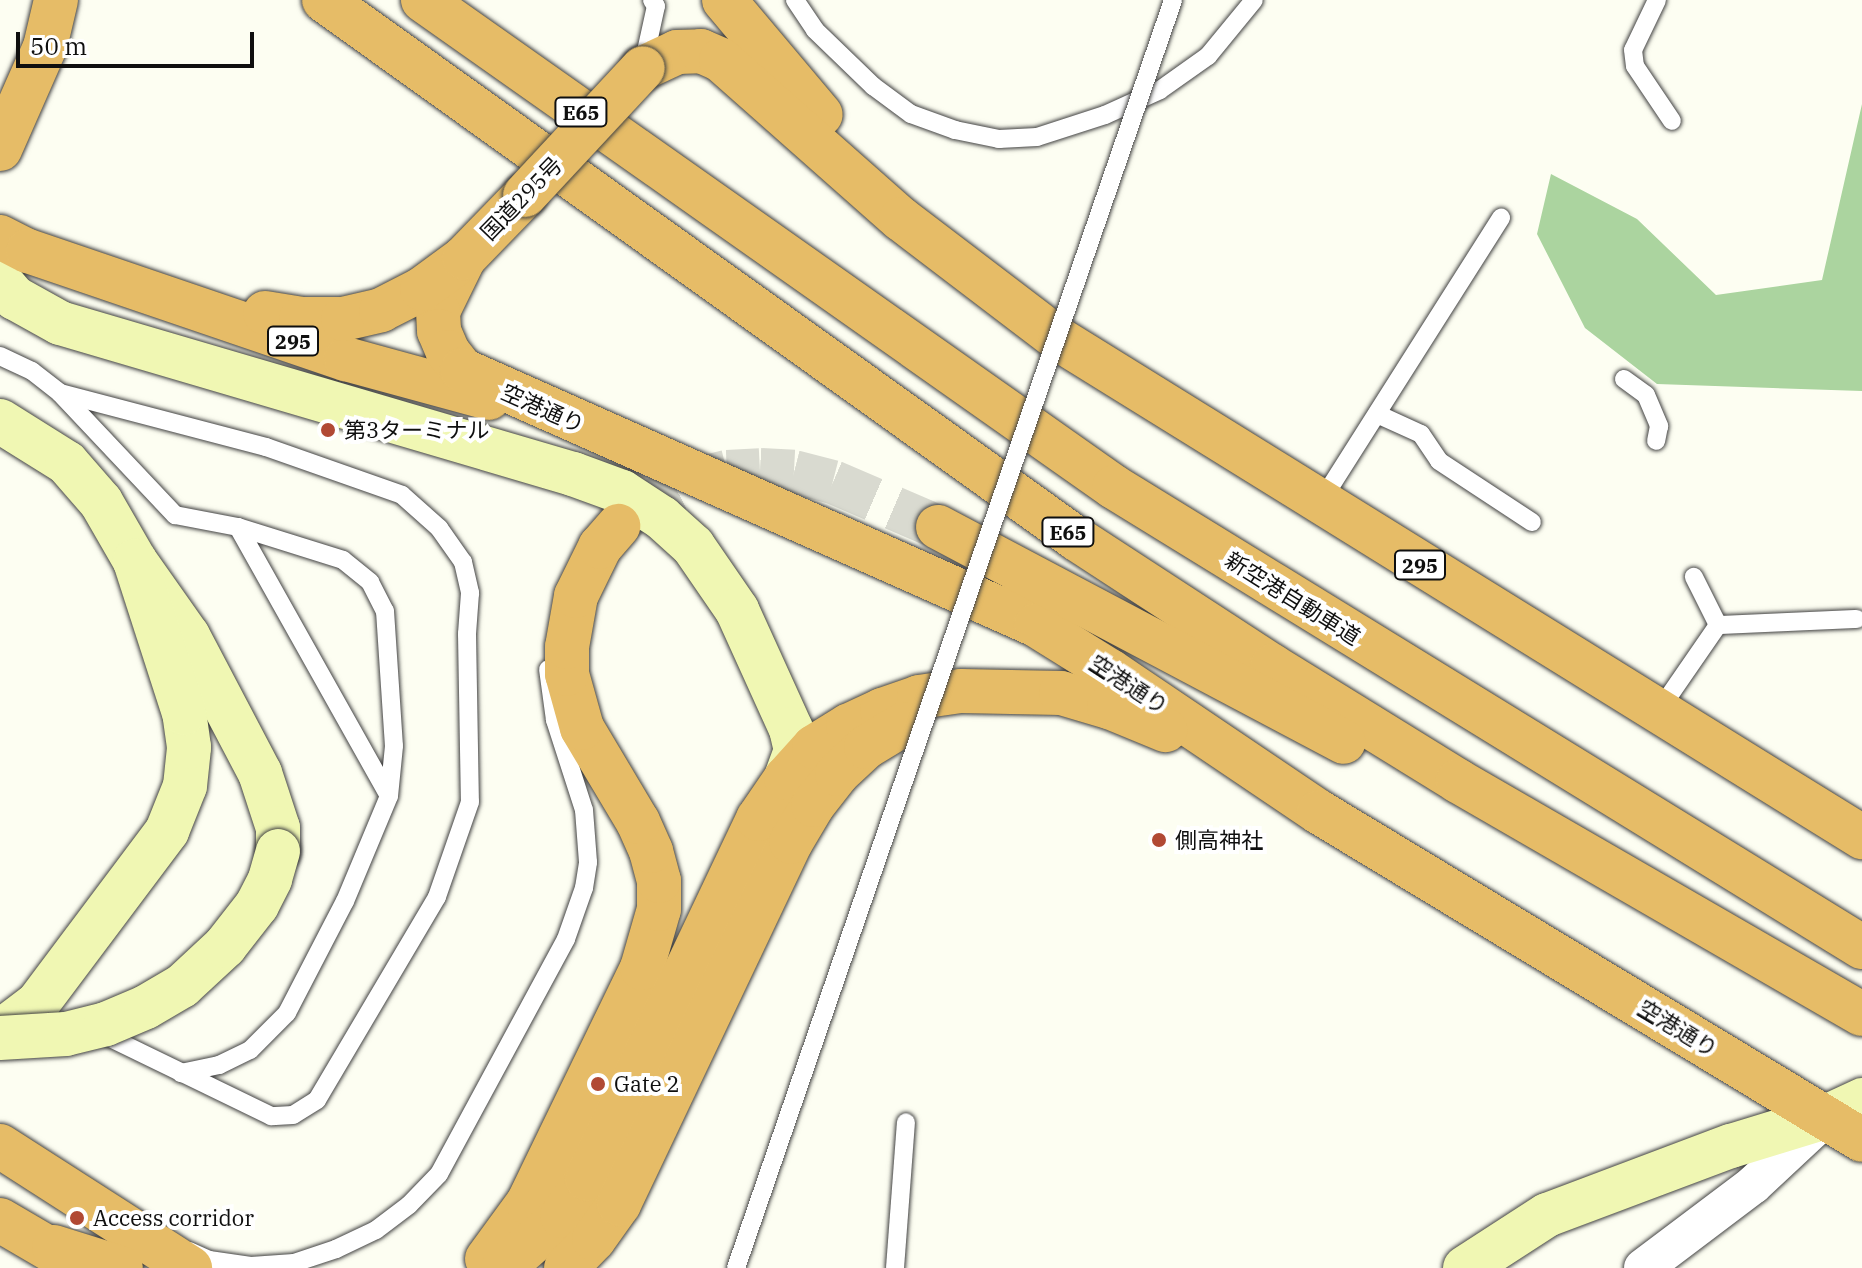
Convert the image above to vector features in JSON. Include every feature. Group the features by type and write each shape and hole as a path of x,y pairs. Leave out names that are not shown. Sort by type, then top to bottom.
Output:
{"highway":[{"path":"0,149 45,47 56,0"},
{"name":"E65","path":"324,0 1077,539 1458,781 1856,1010"},
{"name":"E65","path":"423,0 740,225"},
{"path":"476,0 661,147 740,225"},
{"name":"295","path":"724,0 794,88 985,282"},
{"name":"295","path":"643,68 677,52 701,51 721,60 901,219 1060,340 1862,837"},
{"name":"国道295号","path":"464,258 643,68"},
{"name":"新空港自動車道","path":"740,225 1114,487 1862,947"},
{"name":"295","path":"0,229 50,240 263,312 301,319 343,319 381,310 422,289 464,258"},
{"name":"295","path":"0,237 57,261 332,354 590,429"},
{"name":"空港通り","path":"464,258 438,311 439,331 448,352 462,370 1036,625 1110,671 1319,812 1850,1119"},
{"path":"479,1268 505,1239 528,1203 642,968 659,909 659,881 651,851 638,822 595,754 570,688 567,647 570,622 586,571 618,526"},
{"path":"938,527 1856,1010"},
{"path":"503,1268 562,1216 587,1179 758,819 786,778 814,747 882,710 919,697 961,691 1061,693 1109,707 1217,754 1319,812"},
{"path":"566,1268 594,1239 619,1204 791,842 829,784 866,747 902,725 973,697 1018,691"},
{"path":"0,1146 190,1268"},
{"path":"0,1220 82,1268"},
{"path":"44,1244 121,1268"}],"street":[{"path":"0,281 15,298 60,323 573,474 622,492 662,518 693,546 737,610 791,729 796,750 786,778"},
{"path":"0,421 67,463 101,502 135,561 188,636 260,773 278,828 278,851 270,879 257,905 225,946 182,986 146,1007 106,1024 66,1034 0,1035"},
{"path":"0,1035 52,1010 167,831 185,786 189,747 184,713 135,561"},
{"path":"1465,1268 1547,1215 1731,1146 1850,1119"},
{"path":"1643,1268 1753,1185 1850,1119"}],"lane":[{"path":"643,68 656,6 652,0"},
{"path":"795,0 815,30 873,86 911,114 955,130 999,139 1037,137 1105,115 1160,90 1208,56 1254,0"},
{"path":"736,1268 1173,0"},
{"path":"1657,0 1643,22 1633,50 1635,66 1672,121"},
{"path":"1320,503 1501,218"},
{"path":"0,356 32,371 60,393 175,515 238,527 343,560 370,582 385,611 394,746 389,796 345,901 287,1013 250,1050 219,1065 181,1073"},
{"path":"1624,379 1646,395 1659,426 1656,441"},
{"path":"52,1010 271,1116 293,1115 317,1100 437,897 470,802 467,634 470,593 463,562 439,528 402,495 266,447 60,393"},
{"path":"1377,414 1421,434 1439,461 1532,522"},
{"path":"238,527 389,796"},
{"path":"110,1218 209,1260 251,1266 294,1263 336,1249 376,1230 409,1205 439,1174 566,939 584,888 588,862 584,810 555,720 548,672 559,621 586,571"},
{"path":"1694,577 1718,625"},
{"path":"1718,625 1857,619"},
{"path":"1658,712 1718,625"},
{"path":"895,1268 906,1122"}],"green space":[{"path":"1862,104 1862,391 1657,384 1585,328 1537,234 1551,174 1637,219 1716,295 1822,280"}],"tunnel":[{"path":"618,526 637,509 694,480 727,472 760,470 794,472 833,482 938,527"}],"place":[{"name":"第3ターミナル","path":"328,430"},
{"name":"側高神社","path":"1159,840"},
{"name":"Gate 2","path":"598,1084"},
{"name":"Access corridor","path":"77,1218"}]}
